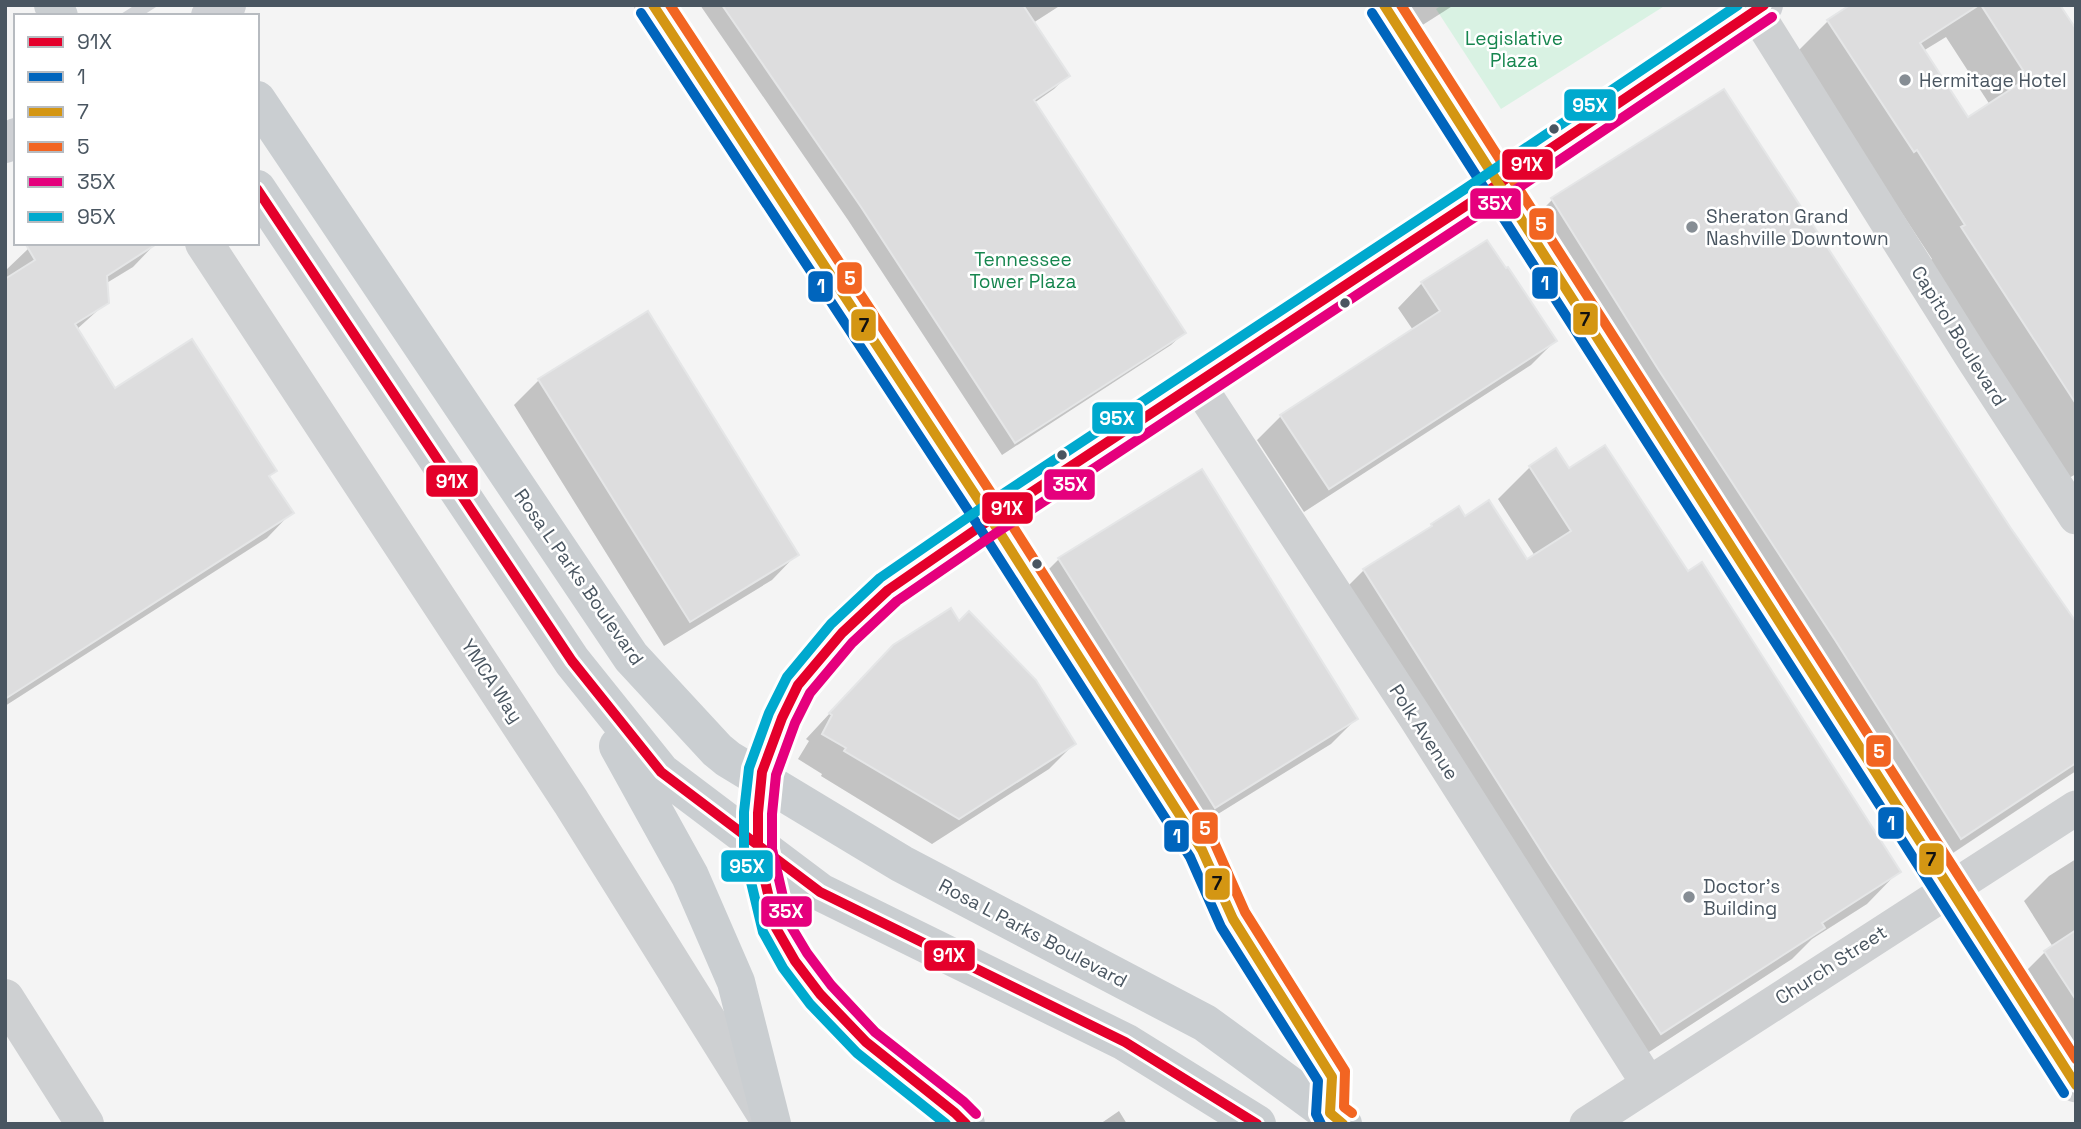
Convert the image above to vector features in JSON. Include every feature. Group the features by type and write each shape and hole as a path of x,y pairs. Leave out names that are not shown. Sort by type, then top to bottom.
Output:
{"main road":[{"path":"966,1124 955,1112 866,1042 820,994 795,961 776,928 758,851 758,813 762,772 798,685 842,633 888,590 1759,8"},
{"name":"Rosa L Parks Boulevard","path":"259,103 631,657 717,750 902,864 1205,1023 1337,1118"},
{"path":"259,191 572,661 661,772 820,892 1125,1042 1257,1124"},
{"path":"572,661 690,876 736,982 772,1124"}],"street":[{"path":"653,5 991,519 1202,850 1233,919 1332,1077 1337,1118"},
{"path":"1384,5 2076,1085"},
{"name":"Capitol Boulevard","path":"1759,8 1965,346 2076,517"},
{"name":"YMCA Way","path":"205,245 571,802 772,1124"},
{"name":"Polk Avenue","path":"1197,383 1416,718 1648,1083"},
{"name":"Church Street","path":"1587,1124 2076,808"},
{"path":"5,998 85,1124"}],"green space":[{"name":"Legislative Plaza","path":"1442,5 1666,5 1501,109 1436,9"}],"building":[{"name":"Tennessee Tower Plaza","path":"722,5 1023,5 1070,76 1034,100 1186,333 1015,443 861,207"},
{"path":"1850,5 1979,5 1920,43 1968,117 2028,78 1981,5 2060,5 2076,29 2076,404 1961,227 1965,225 1917,150 1914,152 1827,20"},
{"path":"1724,89 2010,527 2076,622 2076,763 1961,839 1551,198"},
{"path":"1487,240 1557,341 1329,489 1280,415 1440,311 1421,282"},
{"path":"26,245 155,245 107,276 109,303 75,324 115,388 192,339 277,471 269,476 294,513 5,699 5,279 35,260"},
{"path":"648,311 799,555 690,622 538,379"},
{"path":"1605,445 1688,571 1702,562 1901,872 1822,923 1825,928 1661,1034 1548,862 1363,569 1459,506 1465,516 1489,500 1527,559 1571,531 1529,466 1556,448 1569,468"},
{"path":"1202,469 1358,719 1215,808 1058,558"},
{"path":"951,608 959,621 969,611 1036,680 1076,744 959,819 844,751 846,748 822,734 832,715 829,713 893,645"},
{"path":"2076,930 2076,1000 2044,951"}],"tunnel":[{"path":"135,5 141,14"}],"transit line":[{"name":"7","path":"653,5 991,519 1202,850 1233,919 1332,1077 1330,1113 1343,1124"},
{"name":"5","path":"670,5 1003,511 1214,842 1245,912 1345,1071 1344,1107 1352,1113"},
{"name":"7","path":"1384,5 2076,1085"},
{"name":"5","path":"1401,5 2076,1059"},
{"name":"95X","path":"946,1124 857,1053 810,1004 783,968 763,932 744,853 744,812 749,768 769,713 787,677 831,624 880,578 1738,5"},
{"name":"91X","path":"966,1124 866,1042 820,994 795,961 776,928 758,851 758,813 762,772 782,718 798,685 842,633 888,590 1764,5"},
{"name":"1","path":"641,13 979,527 1190,857 1221,927 1318,1081 1316,1114 1321,1124"},
{"name":"1","path":"1372,13 2064,1093"},
{"name":"35X","path":"976,1114 875,1032 831,985 789,923 772,849 772,814 776,775 795,723 810,693 852,643 897,601 1772,17"},
{"name":"91X","path":"259,192 572,661 661,772 820,892 1125,1042 1257,1124"}],"place":[{"name":"Hermitage Hotel","path":"1905,80"},
{"name":"Sheraton Grand Nashville Downtown","path":"1692,227"},
{"name":"Doctor's Building","path":"1689,897"}]}
